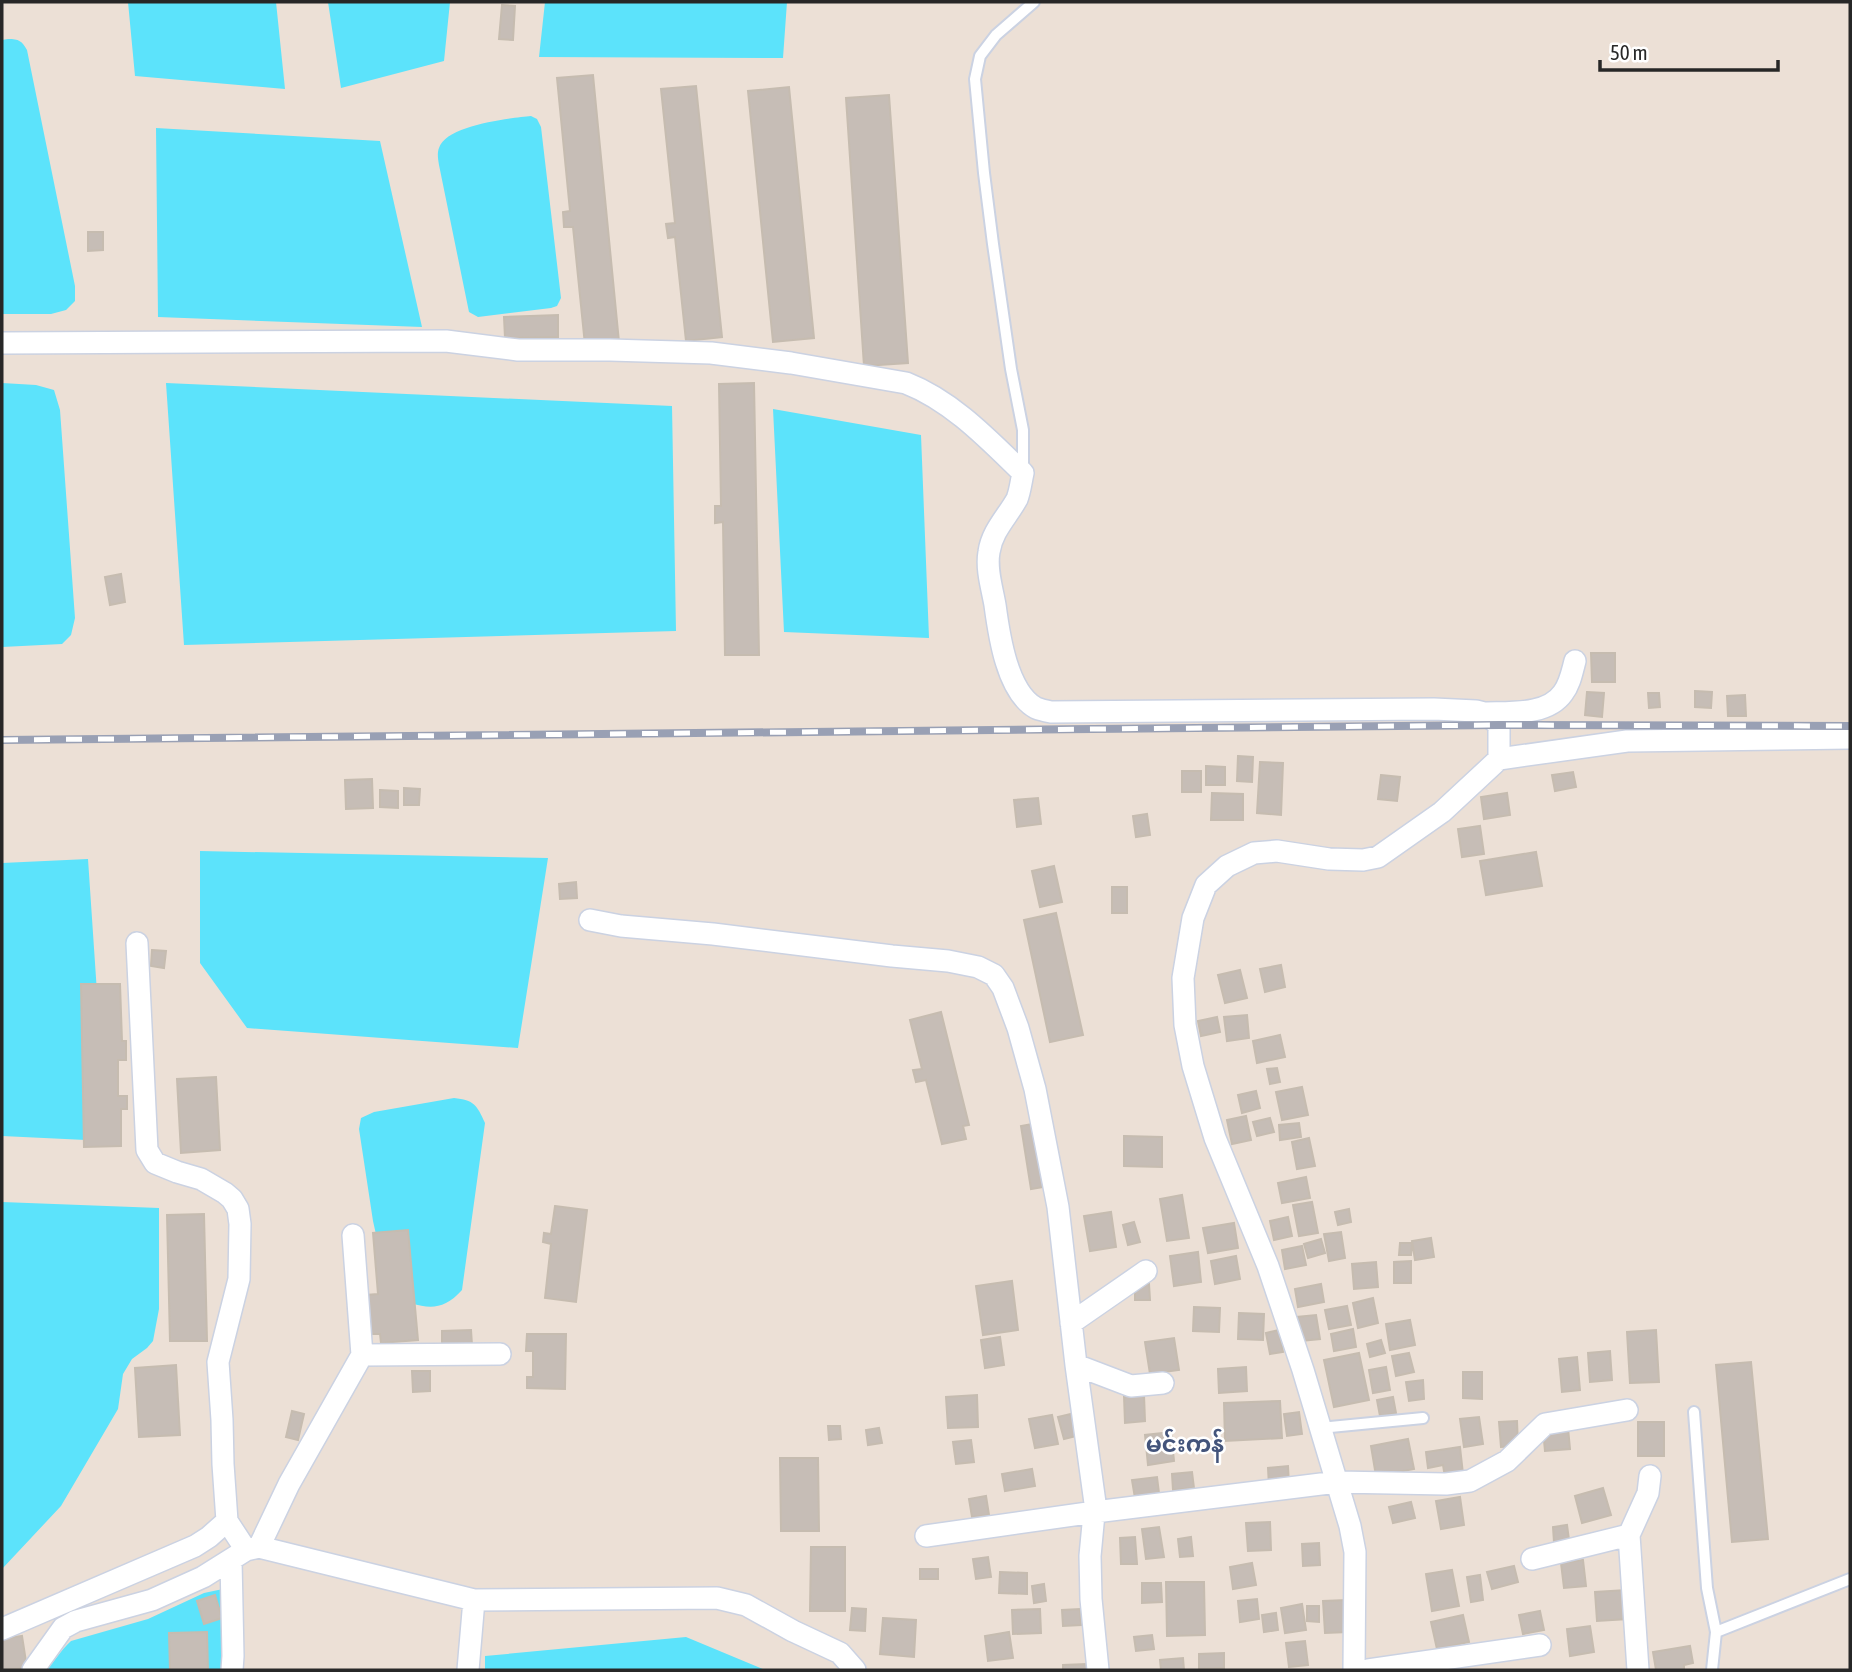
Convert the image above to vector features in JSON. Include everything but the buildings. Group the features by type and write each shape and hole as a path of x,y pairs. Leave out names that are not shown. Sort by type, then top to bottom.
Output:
{"street":[{"path":"2,343 446,341 518,351 610,350 711,354 792,363 905,383 923,390 982,432 1023,473 1018,498 1002,520 988,553 1001,646 1013,680 1029,703 1039,710 1434,709 1484,713 1543,709 1557,701 1564,691 1575,661"},
{"path":"1484,713 1499,725 1499,760"},
{"path":"1354,1670 1354,1552 1350,1526 1268,1266 1215,1138 1192,1066 1185,1025 1183,978 1193,918 1206,885 1227,866 1254,853 1277,851 1329,859 1363,860 1378,857 1442,813 1499,760 1627,741 1850,738"},
{"path":"590,920 621,926 948,961 978,967 994,975 1003,988 1018,1028 1035,1089 1058,1207 1095,1503 1090,1556 1098,1670"},
{"path":"137,943 146,1150 155,1163 201,1179 225,1193 238,1209 239,1279 218,1362 227,1521 245,1553"},
{"path":"232,1670 245,1553 289,1484 362,1355 353,1235"},
{"path":"1071,1323 1146,1272"},
{"path":"362,1355 500,1354"},
{"path":"1076,1365 1131,1386 1163,1383"},
{"path":"926,1536 1337,1482 1446,1484 1470,1480 1507,1461 1545,1424 1628,1410"},
{"path":"1638,1670 1629,1535 1648,1493 1650,1476"},
{"path":"2,1629 195,1546 227,1521"},
{"path":"1532,1559 1629,1535"},
{"path":"33,1670 54,1639 70,1624 152,1600 203,1577 245,1553 474,1600 717,1598 746,1605 839,1653 855,1670"},
{"path":"468,1670 474,1600"},
{"path":"1368,1670 1540,1645"}],"lane":[{"path":"1023,473 1023,430 1011,369 993,244 975,79 980,57 996,35 1034,2"},
{"path":"1694,1412 1707,1588 1716,1632 1712,1670"},
{"path":"1320,1427 1423,1419"},
{"path":"1716,1632 1850,1579"}],"water":[{"path":"128,2 276,2 285,89 135,76"},
{"path":"328,2 450,2 444,61 341,88"},
{"path":"545,2 787,2 783,58 539,57"},
{"path":"2,40 20,41 27,50 75,286 75,301 66,310 51,314 2,314"},
{"path":"531,116 537,119 541,127 561,298 557,306 551,308 478,317 469,312 438,150 444,140 466,128"},
{"path":"156,128 380,141 422,327 158,317"},
{"path":"2,383 36,385 54,390 60,410 75,618 71,635 62,644 2,647"},
{"path":"166,383 672,406 676,631 184,645"},
{"path":"773,409 921,435 929,638 784,632"},
{"path":"200,851 548,858 518,1048 247,1028 200,963"},
{"path":"88,859 107,1141 2,1136 2,863"},
{"path":"454,1098 474,1104 485,1123 462,1290 445,1304 428,1307 390,1297 373,1221 359,1129 361,1118 374,1112"},
{"path":"2,1202 159,1208 159,1309 153,1341 132,1359 123,1374 118,1409 61,1506 2,1569"},
{"path":"223,1589 225,1670 46,1670 71,1641 148,1619 204,1593"},
{"path":"686,1637 765,1670 485,1670 485,1656"}],"railway":[{"path":"2,740 1499,725 1850,726"}],"district":[{"name":"မင်းကန်","path":"1185,1444"}]}
